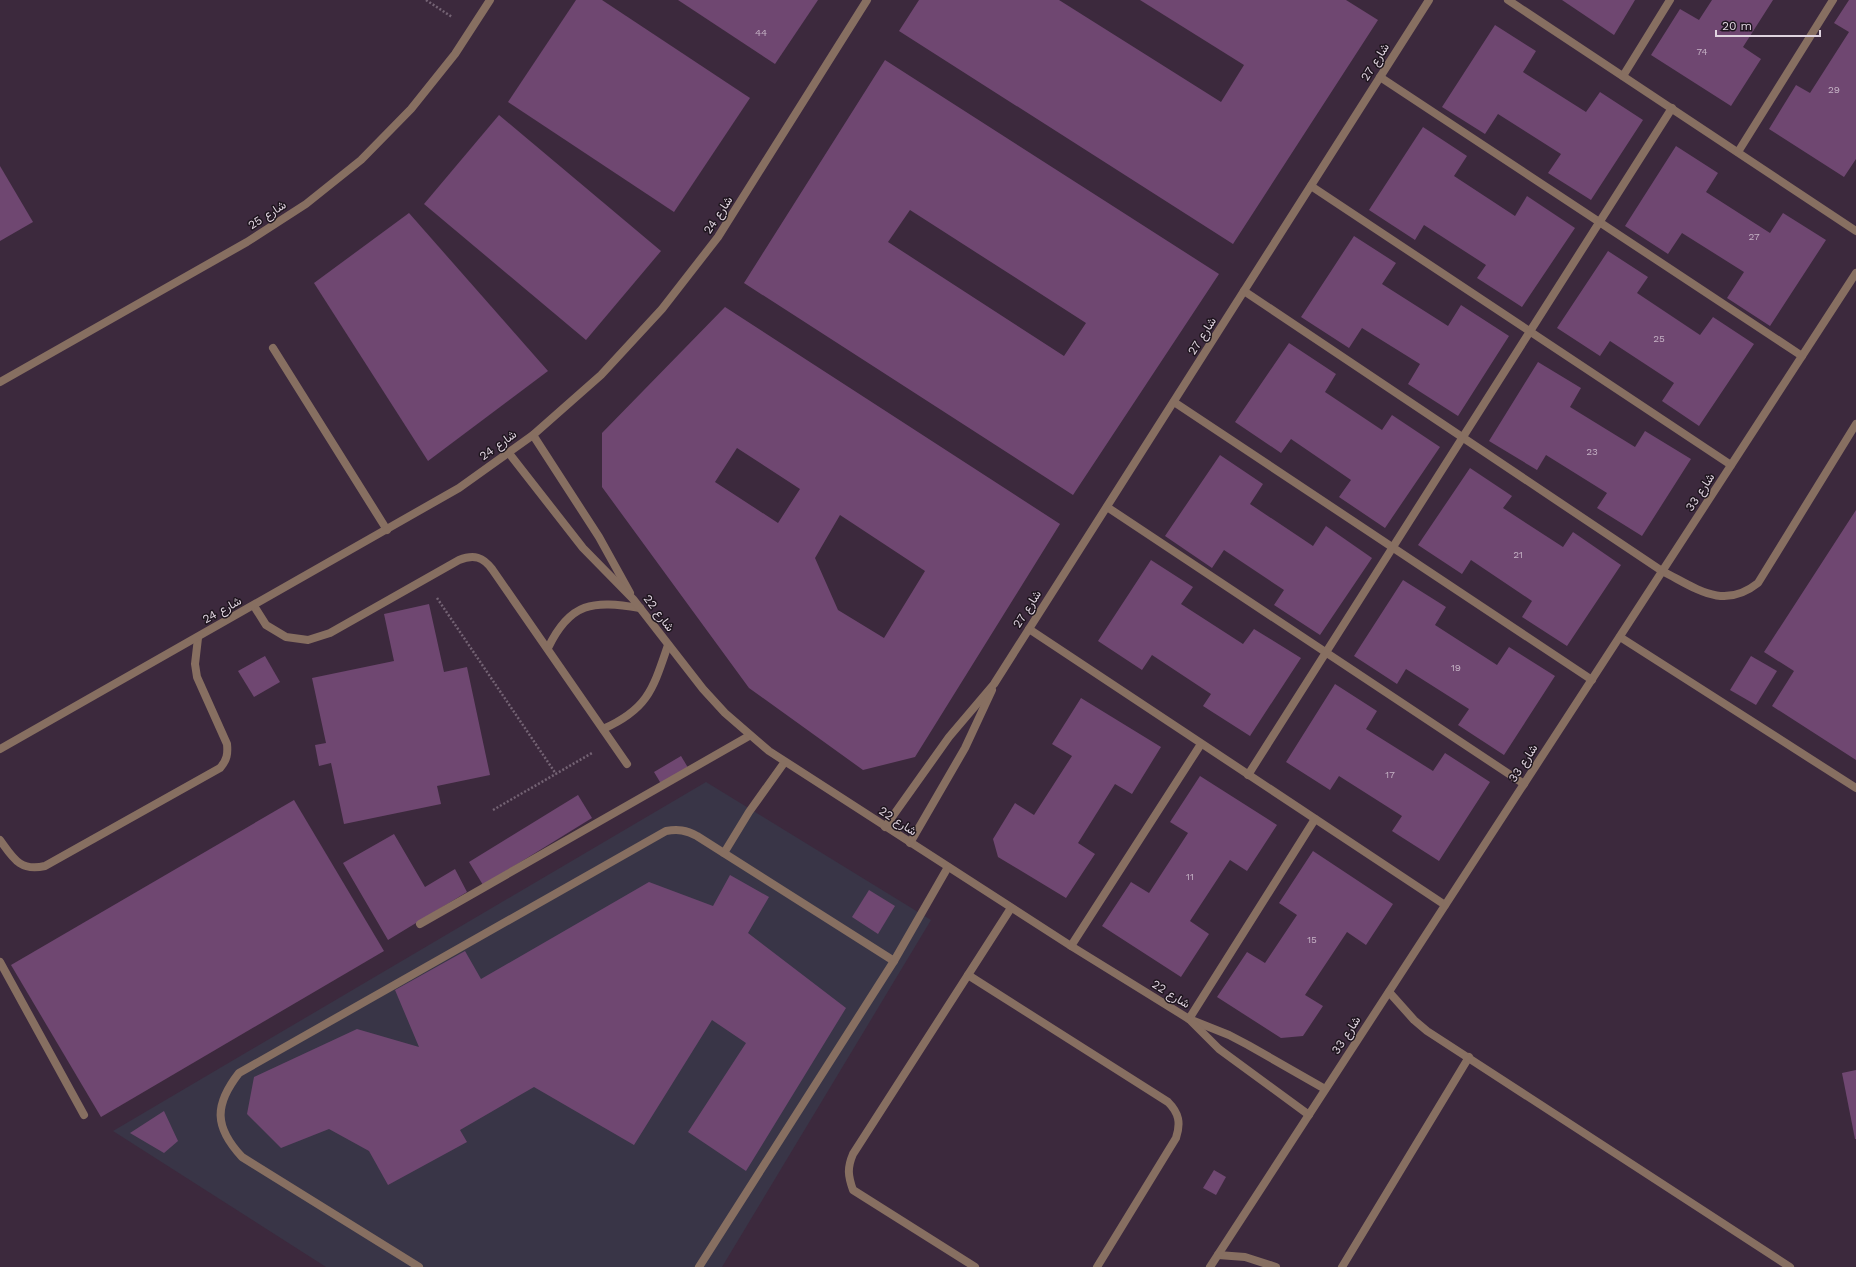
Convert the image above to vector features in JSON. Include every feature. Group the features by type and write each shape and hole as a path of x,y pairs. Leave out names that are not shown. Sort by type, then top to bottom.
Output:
{"street":[{"name":"شارع 25","path":"0,382 246,242 306,204 361,160 411,109 455,54 490,0"},
{"name":"شارع 24","path":"0,749 198,638 459,488 533,435 601,375 662,309 718,237 867,0"},
{"name":"شارع 27","path":"885,827 949,737 994,684 1429,0"},
{"path":"1508,0 1856,231"},
{"path":"1624,76 1670,0"},
{"path":"1738,152 1833,0"},
{"path":"1380,77 1802,356"},
{"path":"1248,775 1672,108"},
{"path":"1311,186 1731,465"},
{"name":"شارع 33","path":"1210,1267 1856,273"},
{"path":"1244,291 1662,571 1710,595 1723,598 1736,596 1748,591 1758,583 1856,424"},
{"path":"273,348 387,530"},
{"path":"1174,402 1592,680"},
{"name":"شارع 22","path":"533,435 599,537 633,599"},
{"name":"شارع 22","path":"508,452 583,548 633,599 703,689 749,736 784,763 1071,946 1189,1019 1229,1035 1325,1090"},
{"path":"1107,507 1524,784"},
{"path":"254,606 266,625 286,637 308,640 330,633 468,556 478,557 492,569 627,764"},
{"path":"548,648 557,629 573,614 593,605 615,604 640,608"},
{"path":"1029,629 1445,905"},
{"path":"1620,637 1856,788"},
{"path":"0,840 17,863 26,867 35,868 45,866 220,768 226,762 228,753 227,744 197,677 195,664 198,638"},
{"path":"603,729 622,720 639,707 652,690 668,645"},
{"name":"شارع 27","path":"910,843 965,748 994,684"},
{"path":"420,924 749,736"},
{"path":"1071,946 1201,744"},
{"path":"724,853 749,812 784,763"},
{"path":"1189,1019 1315,819"},
{"path":"419,1267 242,1157 229,1143 221,1125 221,1106 227,1088 239,1073 666,831 677,829 688,831 894,961"},
{"path":"699,1267 894,961 948,867"},
{"path":"975,1267 853,1190 849,1178 848,1166 857,1148 1011,908"},
{"path":"0,962 84,1115"},
{"path":"968,975 1168,1102 1175,1109 1179,1118 1179,1129 1176,1138 1097,1267"},
{"path":"1389,992 1414,1020 1427,1031 1790,1267"},
{"name":"شارع 22","path":"1189,1019 1218,1049 1308,1115"},
{"path":"1342,1267 1469,1057"},
{"path":"1218,1255 1245,1258 1276,1267"}],"path":[{"path":"426,0 471,30"},
{"path":"425,579 556,774"},
{"path":"493,810 612,741"}],"shaded area":[{"path":"706,782 931,920 722,1267 326,1267 113,1131"}],"building":[{"path":"576,0 602,0 750,98 674,212 508,102"},
{"path":"678,0 818,0 775,64"},
{"path":"919,0 1059,0 1221,102 1244,65 1140,0 1346,0 1378,20 1233,244 899,31"},
{"path":"1562,0 1635,0 1614,35"},
{"path":"1712,0 1773,0 1743,47 1761,59 1731,106 1651,55 1680,9 1699,20"},
{"path":"1849,0 1856,0 1856,159 1844,177 1769,129 1796,85 1810,93 1849,32 1834,23"},
{"path":"1495,25 1536,51 1523,72 1586,112 1600,92 1643,120 1591,200 1548,173 1561,154 1498,114 1485,134 1442,107"},
{"path":"885,60 1219,274 1073,495 744,283","holes":["910,210 1086,323 1064,356 888,242"]},
{"path":"499,115 661,251 586,340 424,204"},
{"path":"1423,127 1467,156 1454,176 1515,216 1527,196 1575,228 1522,307 1477,278 1486,265 1424,225 1415,240 1369,210"},
{"path":"1676,146 1718,173 1706,192 1770,233 1783,213 1826,240 1770,326 1727,298 1744,272 1682,233 1668,254 1625,226"},
{"path":"0,166 33,222 0,241"},
{"path":"409,213 548,371 428,461 314,283"},
{"path":"1354,236 1396,263 1382,284 1448,326 1461,305 1509,336 1458,416 1408,384 1420,364 1362,328 1349,348 1301,317"},
{"path":"1608,251 1648,277 1637,293 1700,335 1713,317 1754,344 1699,426 1662,401 1674,383 1610,341 1600,356 1557,328"},
{"path":"725,307 1060,524 915,757 863,770 749,688 602,487 602,433","holes":["737,448 800,489 778,523 715,482","840,515 925,571 884,638 838,610 815,558"]},
{"path":"1289,343 1336,374 1325,392 1382,430 1392,415 1440,447 1385,528 1339,497 1351,480 1291,439 1281,453 1235,422"},
{"path":"1538,362 1581,388 1570,407 1635,447 1645,431 1691,459 1642,536 1597,508 1607,493 1546,455 1537,470 1489,441"},
{"path":"1220,455 1263,484 1250,504 1313,546 1326,526 1372,558 1320,635 1274,605 1284,590 1224,550 1212,568 1165,536"},
{"path":"1470,468 1512,496 1503,508 1563,547 1573,532 1621,565 1567,646 1522,617 1532,601 1471,560 1462,574 1418,545"},
{"path":"1856,510 1856,760 1772,706 1794,671 1764,652"},
{"path":"1151,560 1193,587 1181,604 1243,644 1254,629 1301,658 1250,736 1203,706 1211,694 1152,655 1142,670 1098,641"},
{"path":"1403,580 1446,607 1435,625 1497,665 1509,647 1555,676 1504,755 1458,725 1469,709 1406,669 1397,684 1354,656"},
{"path":"429,604 444,672 467,667 490,775 437,786 441,804 344,824 331,763 319,766 315,745 326,743 312,678 394,661 384,614"},
{"path":"265,656 280,682 254,697 238,671"},
{"path":"1751,656 1777,671 1756,705 1730,690"},
{"path":"1335,684 1377,711 1366,729 1433,771 1445,753 1490,782 1439,861 1392,831 1402,816 1339,776 1330,790 1286,762"},
{"path":"1081,698 1161,747 1132,794 1115,784 1078,843 1095,854 1066,898 998,857 993,839 1015,803 1034,815 1072,756 1052,744"},
{"path":"681,756 690,771 663,787 654,772"},
{"path":"1200,776 1277,825 1247,871 1230,860 1190,921 1209,934 1181,977 1102,926 1131,882 1149,893 1188,833 1170,822"},
{"path":"578,795 592,818 483,885 469,862"},
{"path":"294,800 384,951 101,1117 11,965"},
{"path":"394,834 425,887 455,869 467,892 388,940 343,863"},
{"path":"1313,851 1393,904 1366,945 1347,932 1305,995 1323,1006 1303,1036 1281,1038 1217,997 1247,952 1265,963 1297,915 1279,903"},
{"path":"730,875 769,897 748,933 846,1008 746,1171 688,1132 746,1043 712,1020 634,1145 534,1087 460,1130 467,1142 388,1185 369,1151 329,1129 281,1148 247,1114 254,1077 357,1029 419,1047 395,990 465,951 481,979 649,882 713,906"},
{"path":"869,890 895,906 878,934 852,917"},
{"path":"1856,1070 1856,1139 1855,1139 1842,1073"},
{"path":"164,1111 178,1141 164,1153 130,1133"},
{"path":"1214,1170 1226,1177 1216,1195 1203,1188"}]}
